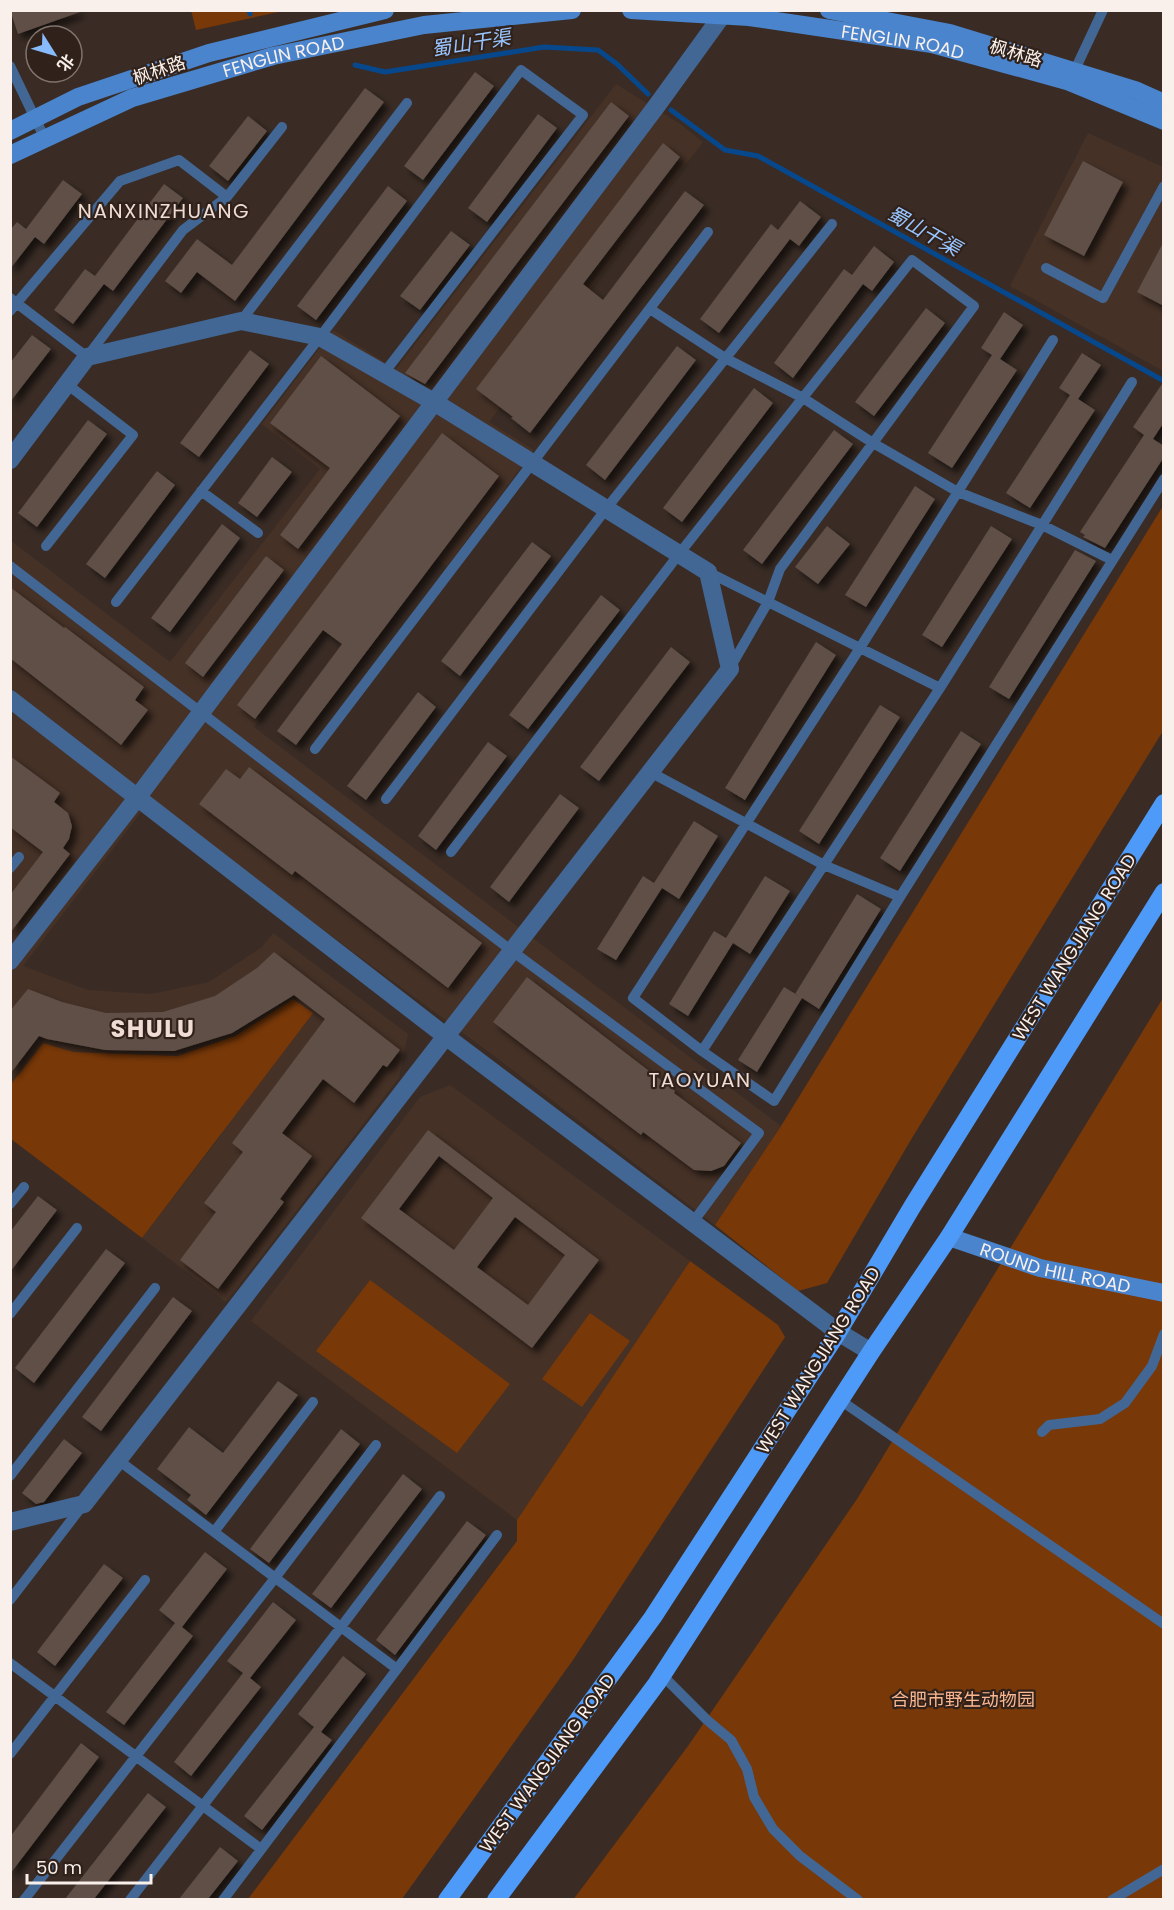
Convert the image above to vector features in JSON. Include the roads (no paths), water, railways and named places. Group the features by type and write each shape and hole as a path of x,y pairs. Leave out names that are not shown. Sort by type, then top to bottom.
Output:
{"main road":[{"name":"枫林路","path":"10,131 78,97 209,53 330,17 385,10"},
{"name":"FENGLIN ROAD","path":"10,155 132,98 273,56 424,25 572,10"},
{"name":"FENGLIN ROAD","path":"631,10 725,13 932,44 1071,76"},
{"name":"枫林路","path":"829,10 950,33 1071,76 1135,90 1163,113"},
{"name":"WEST WANGJIANG ROAD","path":"447,1899 653,1617 838,1332 912,1207 1164,803"},
{"path":"496,1899 662,1675 871,1352 950,1237 1164,892"},
{"name":"ROUND HILL ROAD","path":"950,1237 1040,1268 1164,1293"}],"street":[{"path":"10,961 137,798 725,13"},
{"path":"10,460 87,357 241,321 320,337 434,402 708,572 730,669 84,1504 10,1522"},
{"path":"10,699 446,1036 838,1332 871,1352"}],"lane":[{"path":"1071,76 1103,10"},
{"path":"10,66 45,139"},
{"path":"116,602 521,70 583,115 384,373"},
{"path":"241,321 407,104"},
{"path":"227,197 179,160 120,181 13,304 87,357 183,230 227,197 282,127"},
{"path":"1046,268 1103,298 1164,186"},
{"path":"386,799 606,509 832,224"},
{"path":"315,749 708,232"},
{"path":"451,852 679,554 912,260 974,306 780,569 768,602 730,669"},
{"path":"650,309 725,358 803,398 873,444 958,492 1042,525 1112,560"},
{"path":"1053,340 860,648 633,998 702,1051 774,1101 1164,478"},
{"path":"702,1051 940,688 1132,382"},
{"path":"46,546 133,435 68,385"},
{"path":"201,491 258,533"},
{"path":"10,566 512,951 759,1134 693,1222"},
{"path":"708,572 940,688"},
{"path":"650,772 824,865 900,897"},
{"path":"10,868 19,857"},
{"path":"10,1204 24,1187"},
{"path":"10,1314 77,1228"},
{"path":"10,1476 155,1288"},
{"path":"1042,1432 1049,1425 1100,1419 1125,1403 1152,1366 1164,1334"},
{"path":"840,1400 1164,1624"},
{"path":"214,1532 313,1402"},
{"path":"24,1899 376,1445"},
{"path":"118,1460 397,1669"},
{"path":"130,1899 440,1496"},
{"path":"12,1594 84,1504"},
{"path":"223,1899 497,1535"},
{"path":"10,1754 145,1580"},
{"path":"10,1663 261,1849"},
{"path":"662,1675 706,1720 731,1740 747,1768 754,1797 773,1829 800,1856 858,1899"},
{"path":"1112,1899 1164,1869"}],"waterway":[{"name":"蜀山干渠","path":"249,10 250,14"},
{"name":"蜀山干渠","path":"355,65 385,72 544,47 598,50 617,64 648,94"},
{"name":"蜀山干渠","path":"671,110 725,150 758,156 1164,381"}],"district":[{"name":"NANXINZHUANG","path":"164,211"},
{"name":"SHULU","path":"153,1028"},
{"name":"TAOYUAN","path":"700,1080"}],"park label":[{"name":"合肥市野生动物园","path":"963,1699"}]}
